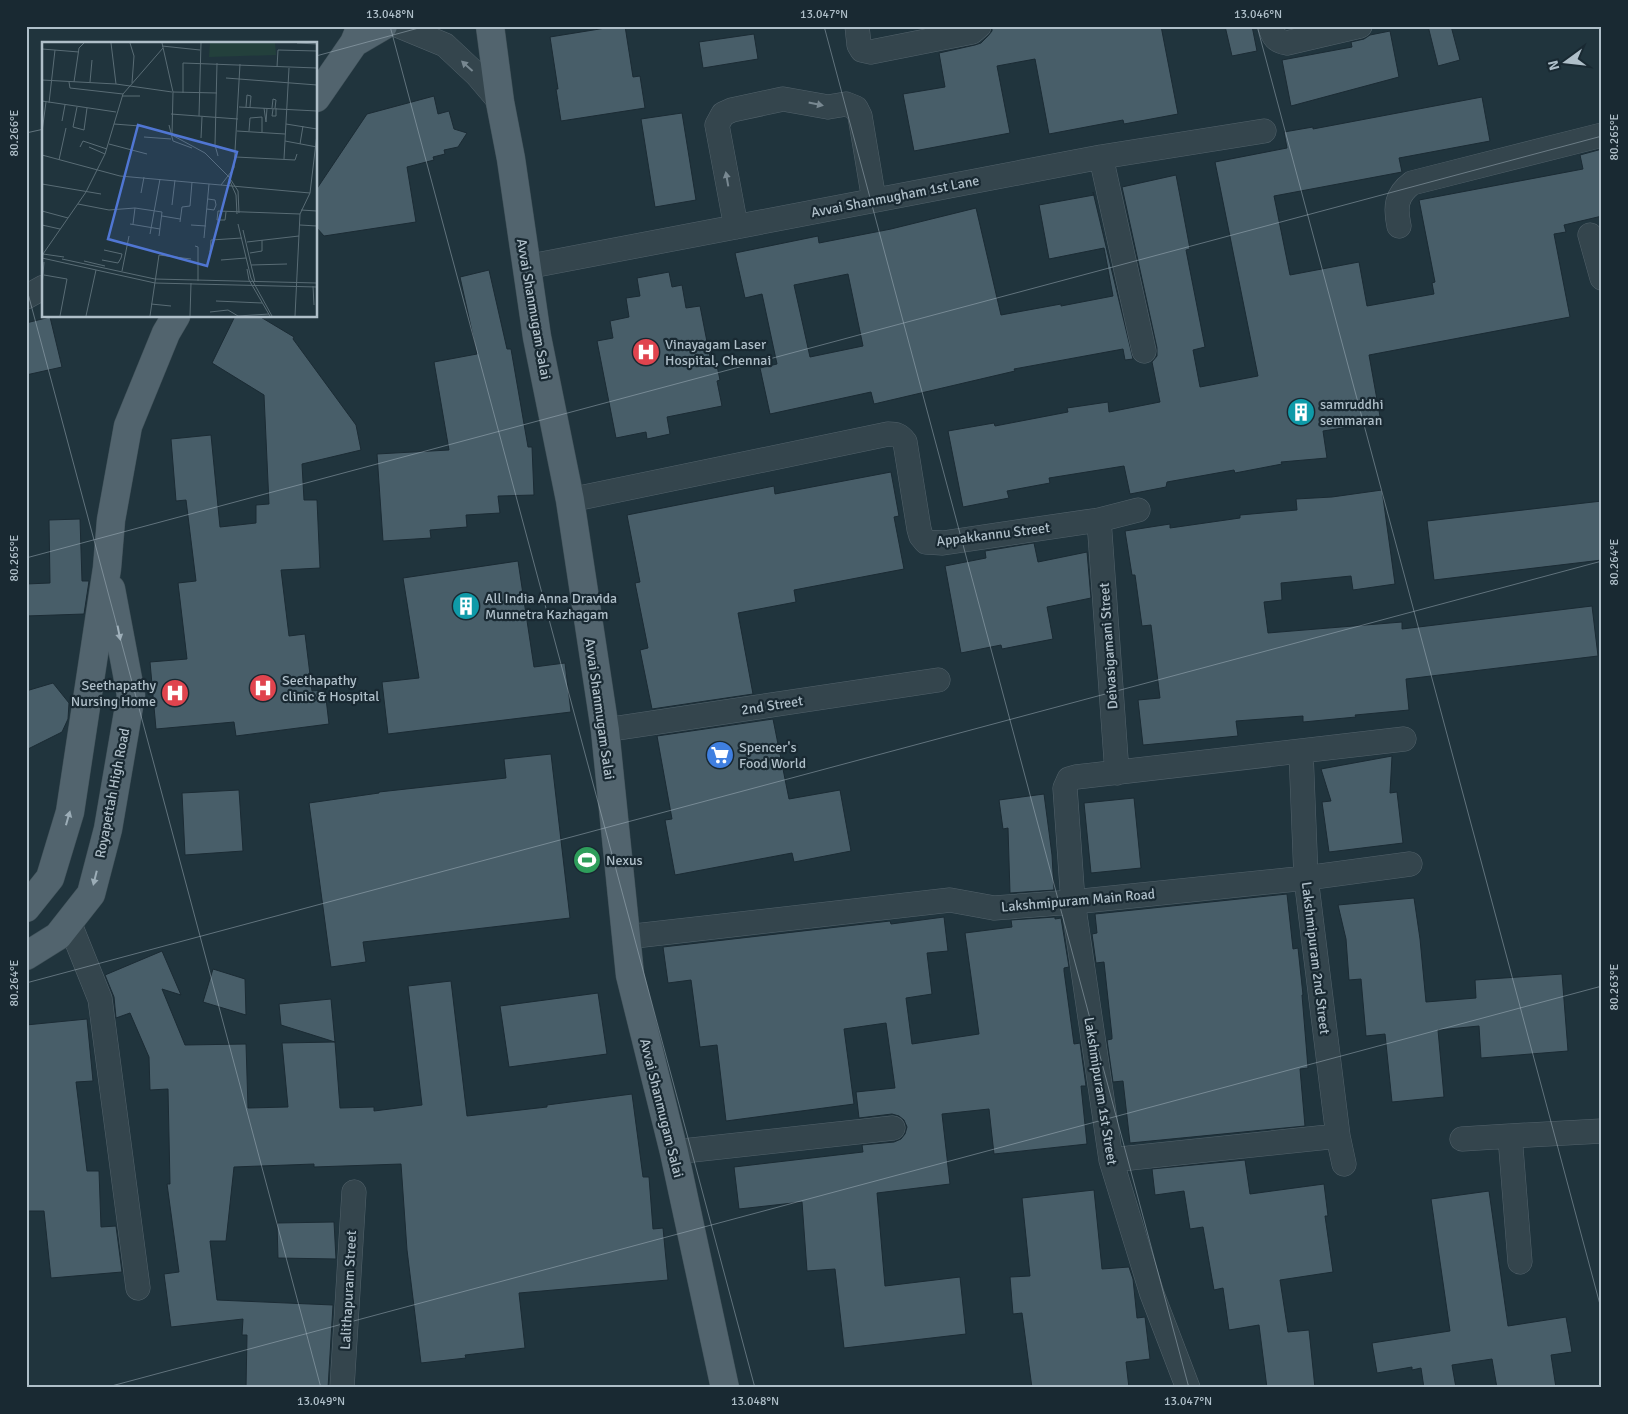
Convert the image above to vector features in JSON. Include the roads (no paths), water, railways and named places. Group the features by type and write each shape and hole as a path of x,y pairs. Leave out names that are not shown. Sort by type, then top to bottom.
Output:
{"main road":[{"path":"318,95 358,34 382,26"},
{"name":"Avvai Shanmugam Salai","path":"490,26 537,337 570,500 605,730 630,975 674,1152 725,1388"},
{"path":"26,908 50,878 70,812 107,568 110,520 128,426 166,333 175,318"},
{"name":"Royapettah High Road","path":"26,956 58,936 91,894 108,828 131,695 107,568"}],"street":[{"path":"399,26 445,46 477,75 500,102"},
{"path":"857,26 859,45 862,50 871,52 972,32 979,26"},
{"path":"1275,34 1287,43 1360,26"},
{"path":"736,227 717,125 723,114 732,110 783,99 828,107 846,104 856,108 860,116 874,200"},
{"name":"Avvai Shanmugham 1st Lane","path":"526,267 1102,157 1264,131"},
{"path":"1399,226 1396,211 1399,199 1403,189 1412,183 1602,135"},
{"path":"1102,157 1144,351"},
{"path":"1590,235 1602,278"},
{"path":"26,297 42,288"},
{"name":"Appakkannu Street","path":"570,500 888,434 901,436 905,442 919,529 921,536 926,542 943,543 1099,520 1138,510"},
{"name":"Deivasigamani Street","path":"1099,520 1117,773"},
{"name":"2nd Street","path":"605,730 938,680"},
{"path":"1117,773 1404,739"},
{"name":"Lakshmipuram 2nd Street","path":"1301,751 1306,878 1338,1136 1344,1164"},
{"name":"Lakshmipuram 1st Street","path":"1117,773 1069,779 1065,788 1073,902 1111,1160 1152,1294 1188,1388"},
{"name":"Lakshmipuram Main Road","path":"626,937 950,900 994,908 1073,902 1306,878 1410,864"},
{"path":"69,922 100,999 138,1288"},
{"path":"674,1152 893,1128"},
{"path":"1462,1139 1602,1132"},
{"path":"1111,1160 1338,1136"},
{"path":"1510,1136 1520,1262"},
{"name":"Lalithapuram Street","path":"342,1388 354,1192"}],"place":[{"name":"Vinayagam Laser Hospital, Chennai","path":"646,352"},
{"name":"samruddhi semmaran","path":"1301,412"},
{"name":"All India Anna Dravida Munnetra Kazhagam","path":"466,606"},
{"name":"Seethapathy clinic & Hospital","path":"263,688"},
{"name":"Seethapathy Nursing Home","path":"175,693"},
{"name":"Spencer's Food World","path":"720,755"},
{"name":"Nexus","path":"587,860"}]}
